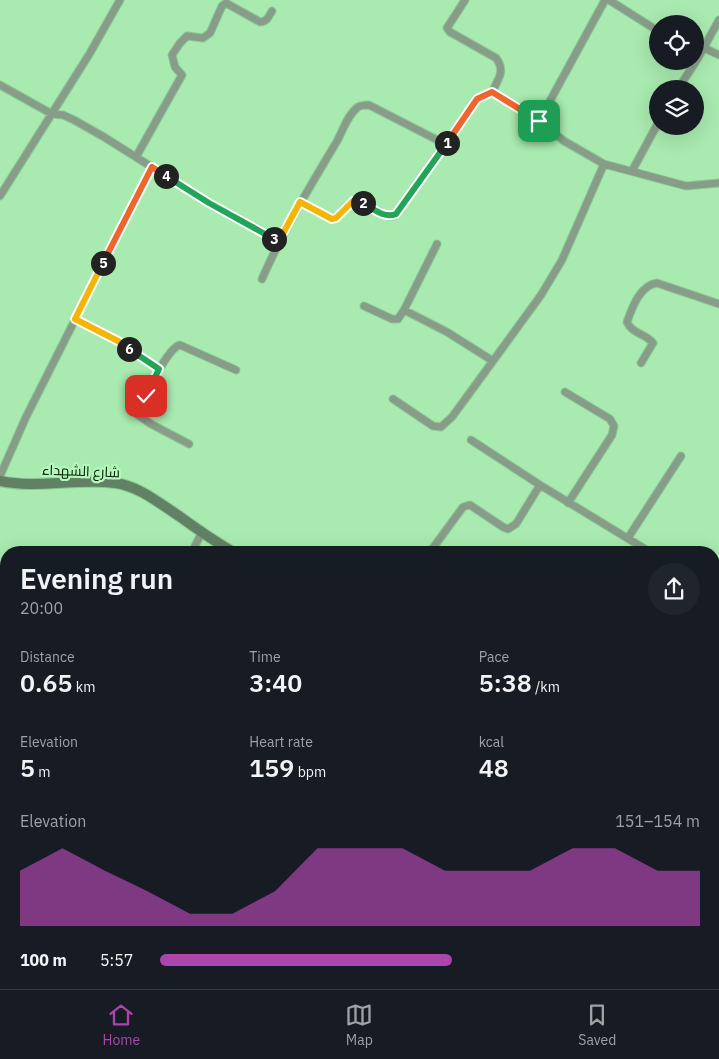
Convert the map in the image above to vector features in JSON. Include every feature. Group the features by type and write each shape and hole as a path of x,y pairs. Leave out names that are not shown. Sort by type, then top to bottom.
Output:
{"street":[{"path":"0,196 90,53 120,0"},
{"path":"300,202 332,219 336,218 350,203 356,200 385,215 394,216 400,211 477,99 492,92 501,72 501,65 496,58 453,34 447,28 465,0"},
{"path":"539,121 607,0 649,26"},
{"path":"136,157 182,75 175,67 172,55 184,38 190,36 203,38 210,33 222,6 226,3 260,22 268,19 272,10"},
{"path":"719,20 704,48 719,55"},
{"path":"0,85 52,114 74,120 209,203 279,241"},
{"path":"492,92 539,121 564,141 604,164 686,186 719,184"},
{"path":"262,279 279,241 300,202 357,108 369,105 446,144"},
{"path":"632,171 652,135"},
{"path":"393,399 433,426 441,427 452,417 541,295 562,260 604,164"},
{"path":"0,476 26,417 152,167"},
{"path":"364,306 392,319 398,319 437,244"},
{"path":"641,364 653,342 649,338 631,330 627,322 644,288 657,282 719,304"},
{"path":"404,310 447,332 493,362"},
{"path":"75,319 118,341 159,369"},
{"path":"189,444 138,415 138,408 159,369 174,348 180,345 236,370"},
{"path":"565,392 610,420 614,426 612,435 568,502"},
{"path":"471,440 540,485 641,546"},
{"path":"628,538 680,456"},
{"name":"شارع الشهداء","path":"0,481 18,484 115,483 132,487 151,497 224,546"},
{"path":"434,546 463,507 470,505 508,529 516,524 540,485"},
{"path":"195,546 202,532"}],"route":[{"path":"146,396 159,369 118,341 75,319 152,167 209,203 279,241 300,202 332,219 336,218 350,203 356,200 385,215 394,216 400,211 477,99 485,94 492,92 539,121"}]}
